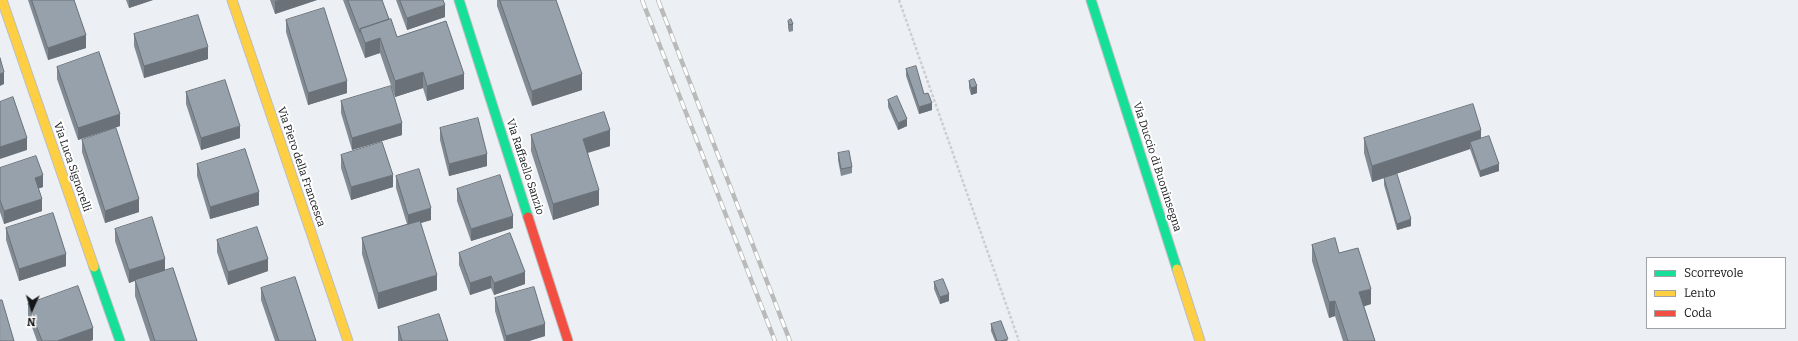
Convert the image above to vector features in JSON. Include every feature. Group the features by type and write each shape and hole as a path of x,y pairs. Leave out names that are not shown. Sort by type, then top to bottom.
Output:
{"street":[{"name":"Via Luca Signorelli","path":"2,0 120,341"},
{"name":"Via Piero della Francesca","path":"232,0 348,341"},
{"name":"Via Raffaello Sanzio","path":"459,0 568,341"},
{"name":"Via Duccio di Buoninsegna","path":"1091,0 1200,341"}],"path":[{"path":"898,0 1019,341"}],"building":[{"path":"32,0 74,0 86,35 48,48"},
{"path":"348,0 382,0 389,19 360,29 360,32"},
{"path":"400,0 443,0 445,5 407,18"},
{"path":"500,0 556,0 582,74 532,91"},
{"path":"324,8 347,81 308,93 286,20"},
{"path":"198,15 208,47 144,66 134,34"},
{"path":"391,19 397,37 446,21 464,74 427,86 423,72 395,81 380,38 365,43 360,29"},
{"path":"791,19 793,24 789,25 788,21"},
{"path":"99,52 120,114 78,128 57,67"},
{"path":"0,58 4,72 0,74"},
{"path":"916,66 924,94 928,93 932,103 919,107 906,69"},
{"path":"974,79 977,86 971,88 969,81"},
{"path":"225,80 240,126 201,138 186,92"},
{"path":"391,86 402,123 352,138 341,101"},
{"path":"897,96 907,119 898,123 888,100"},
{"path":"13,97 27,138 0,147 0,102"},
{"path":"1473,104 1481,130 1372,166 1364,138"},
{"path":"604,112 610,130 583,139 599,190 553,204 531,135"},
{"path":"478,118 487,154 449,164 440,128"},
{"path":"116,128 139,199 105,211 82,140"},
{"path":"1489,136 1499,164 1480,171 1470,142"},
{"path":"382,142 393,175 351,187 341,155"},
{"path":"245,149 259,192 210,207 197,164"},
{"path":"849,151 852,167 841,169 838,153"},
{"path":"36,156 43,175 35,178 42,199 4,211 0,200 0,168"},
{"path":"419,169 431,208 408,215 396,176"},
{"path":"1397,174 1411,219 1397,224 1384,178"},
{"path":"500,175 513,216 471,229 457,189"},
{"path":"53,213 66,254 19,269 6,228"},
{"path":"152,217 165,259 129,270 115,229"},
{"path":"420,221 437,275 378,293 362,238"},
{"path":"257,227 268,259 228,272 217,240"},
{"path":"510,233 525,272 494,283 491,276 470,283 459,253"},
{"path":"1335,238 1339,253 1358,248 1371,289 1359,292 1375,341 1348,341 1335,301 1329,302 1312,245"},
{"path":"173,268 197,341 155,341 135,280"},
{"path":"295,277 316,341 279,341 261,288"},
{"path":"943,279 949,294 940,297 934,282"},
{"path":"78,286 93,328 57,341 42,341 28,304"},
{"path":"534,287 545,324 506,336 495,298"},
{"path":"0,300 2,300 14,341 0,341"},
{"path":"439,314 448,341 402,341 398,327"},
{"path":"1001,321 1008,339 997,341 991,324"}],"railway":[{"path":"642,0 775,341"},
{"path":"658,0 790,341"}],"traffic: fast":[{"path":"459,0 528,217"},
{"path":"1091,0 1177,269"},
{"path":"94,267 120,341"}],"traffic: slow":[{"path":"2,0 94,267"},
{"path":"232,0 348,341"},
{"path":"1177,269 1200,341"}],"traffic: jam":[{"path":"528,217 568,341"}]}
